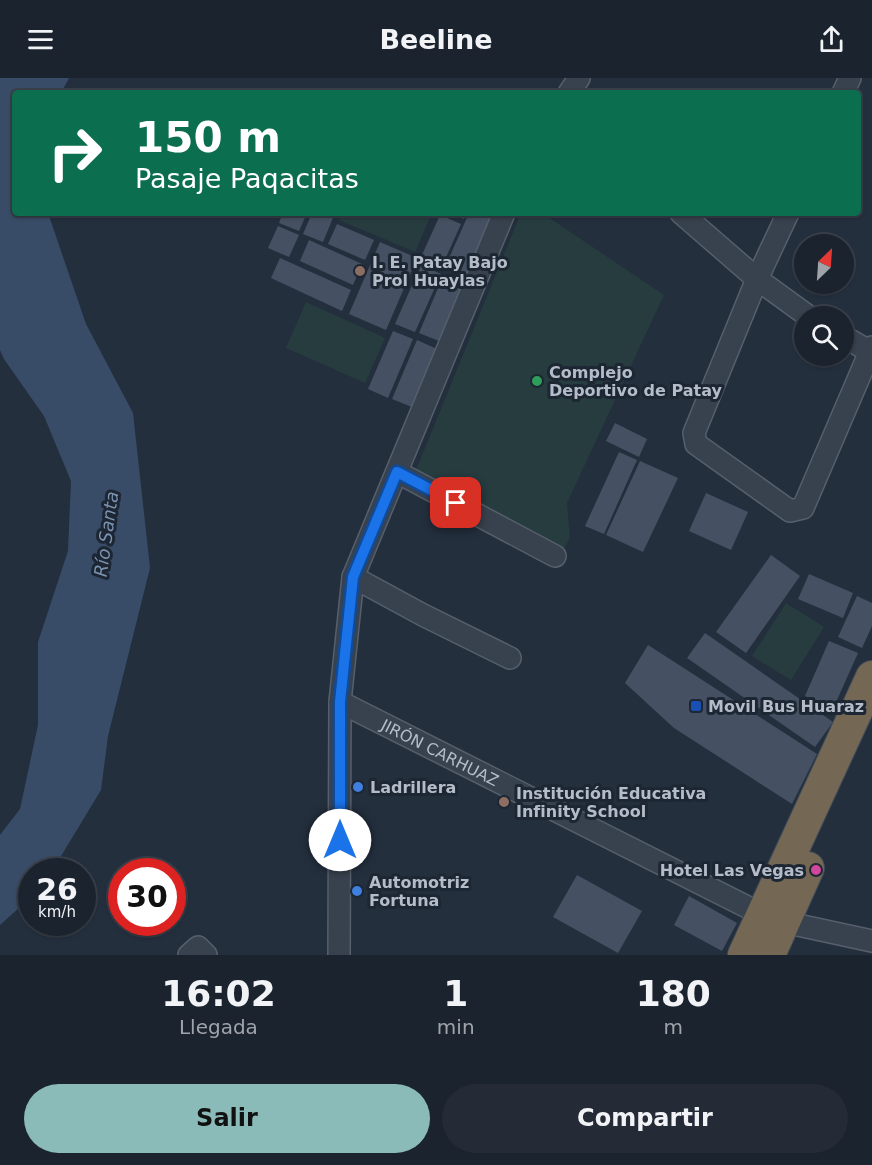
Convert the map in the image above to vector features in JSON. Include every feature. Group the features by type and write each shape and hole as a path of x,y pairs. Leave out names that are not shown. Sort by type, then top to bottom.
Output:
{"highway":[{"path":"769,955 773,919 872,677"},
{"path":"744,955 773,919 872,726"}],"street":[{"path":"339,955 340,702 353,577 503,216"},
{"path":"684,216 757,279 794,306"},
{"path":"787,216 757,279 694,433 696,444 790,511 803,508 871,350 854,342"},
{"path":"397,472 555,556"},
{"path":"353,577 510,658"},
{"name":"JIRÓN CARHUAZ","path":"340,702 773,919 872,941"}],"green space":[{"path":"341,216 431,216 415,252 339,220"},
{"path":"520,216 546,216 664,295 567,503 570,537 562,553 419,478 416,470"},
{"path":"306,302 385,338 365,383 286,348"},
{"path":"786,603 824,627 791,680 752,656"}],"water":[{"name":"Río Santa","path":"0,78 69,78 63,90 12,90 12,216 49,216 86,324 133,413 150,568 108,736 101,790 60,858 18,858 18,909 0,925 0,835 20,809 38,725 38,642 68,551 71,481 44,416 0,350"}],"building":[{"path":"282,216 306,216 299,231 279,223"},
{"path":"311,216 334,216 323,242 303,234"},
{"path":"440,216 461,224 443,264 422,255"},
{"path":"468,216 491,216 467,274 446,265"},
{"path":"337,224 374,240 365,260 328,244"},
{"path":"278,226 299,235 289,257 268,248"},
{"path":"309,240 362,264 353,285 300,261"},
{"path":"380,242 417,258 386,330 349,314"},
{"path":"280,258 351,290 342,311 271,278"},
{"path":"421,265 441,274 415,332 395,324"},
{"path":"444,274 464,283 439,341 419,333"},
{"path":"393,331 413,339 388,398 368,389"},
{"path":"417,340 437,349 412,407 392,399"},
{"path":"615,423 647,439 639,457 606,441"},
{"path":"619,452 637,460 604,534 585,526"},
{"path":"640,461 678,478 643,552 606,535"},
{"path":"706,493 748,512 731,550 689,531"},
{"path":"771,555 800,576 746,653 716,632"},
{"path":"809,574 853,593 843,618 798,599"},
{"path":"857,596 872,603 872,626 862,648 838,637"},
{"path":"705,633 833,722 815,747 687,658"},
{"path":"829,641 858,653 833,709 805,696"},
{"name":"Movil Bus Huaraz","path":"648,645 817,754 792,804 674,728 625,683"},
{"path":"577,875 642,911 618,953 553,917"},
{"path":"689,896 737,923 722,951 674,925"}],"place":[{"name":"I. E. Patay Bajo Prol Huaylas","path":"360,271"},
{"name":"Complejo Deportivo de Patay","path":"537,381"},
{"name":"Movil Bus Huaraz","path":"696,706"},
{"name":"Ladrillera","path":"358,787"},
{"name":"Institución Educativa Infinity School","path":"504,802"},
{"name":"Hotel Las Vegas","path":"816,870"},
{"name":"Automotriz Fortuna","path":"357,891"}],"route":[{"path":"340,840 340,702 353,577 397,472 456,503"}]}
